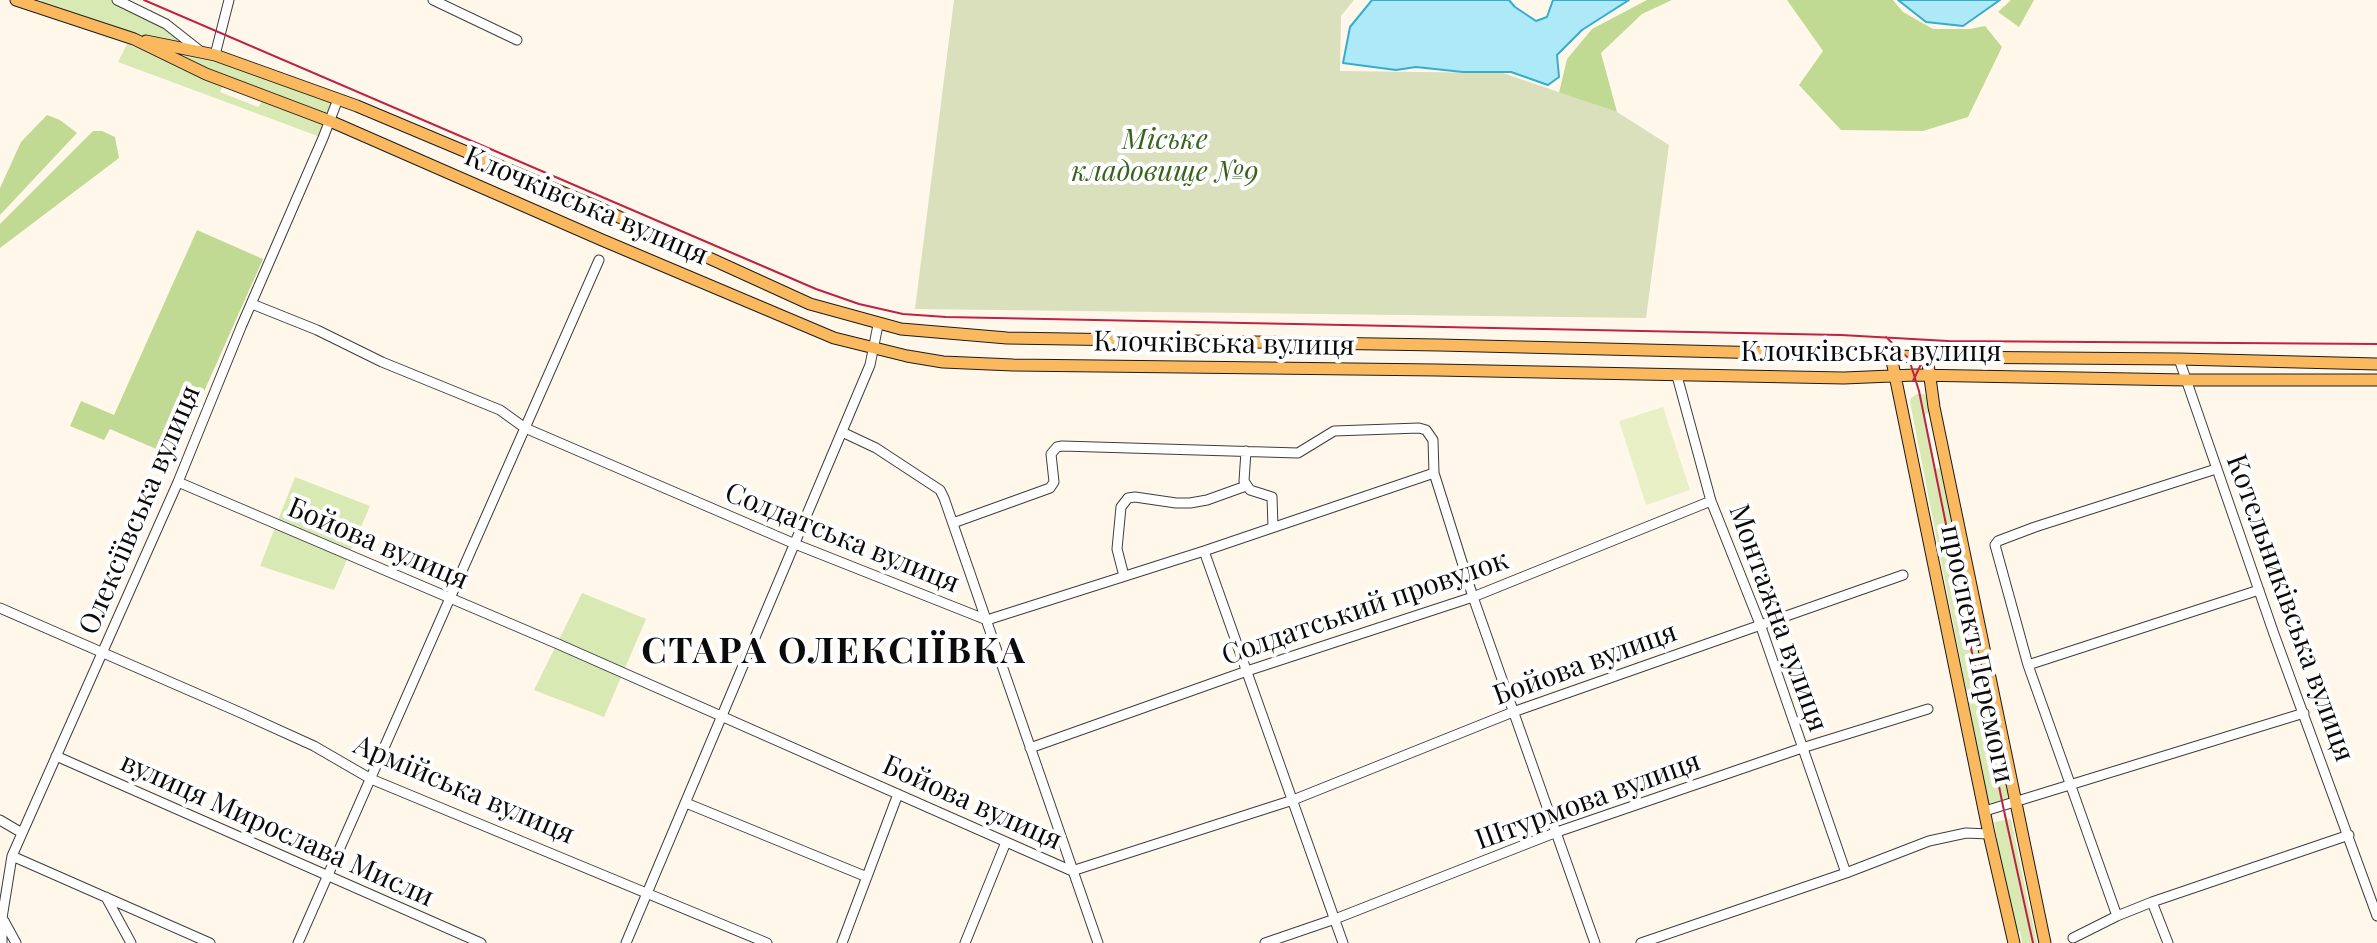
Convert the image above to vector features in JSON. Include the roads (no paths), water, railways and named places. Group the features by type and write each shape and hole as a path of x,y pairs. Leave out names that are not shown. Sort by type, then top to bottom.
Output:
{"main road":[{"name":"Клочківська вулиця","path":"16,0 134,39 206,74 330,121 834,338 874,350 943,362 1677,376 1844,378 1928,375 2377,380"},
{"name":"Клочківська вулиця","path":"134,39 199,50 400,122 810,304 878,325 920,332 1007,338 2377,364"},
{"name":"проспект Перемоги","path":"1891,356 2014,943"},
{"name":"проспект Перемоги","path":"1927,356 1928,375 2045,943"}],"street":[{"name":"Клочківська вулиця","path":"117,0 166,24 199,50"},
{"path":"215,55 229,0"},
{"path":"433,0 517,40"},
{"name":"Олексіївська вулиця","path":"2,943 1,918 12,856 178,482 338,99"},
{"path":"298,943 599,260"},
{"name":"Солдатська вулиця","path":"252,304 500,410 525,428 795,544 987,620 1434,473"},
{"path":"626,943 870,365 878,325"},
{"name":"Котельниківська вулиця","path":"2179,359 2377,916"},
{"name":"Монтажна вулиця","path":"1677,376 1711,501 1760,624 1846,873"},
{"path":"953,523 1050,488 1054,482 1051,454 1062,446 1298,453 1334,431 1426,430 1433,440 1434,473 1473,597 1595,943"},
{"path":"842,432 876,448 940,490 1098,943"},
{"path":"1246,451 1246,486"},
{"path":"2117,916 2028,665 1995,545 1998,541 2035,527 2216,469"},
{"name":"Бойова вулиця","path":"178,482 722,716 1072,871 1293,800 1513,712 1903,575"},
{"path":"1124,576 1117,549 1121,507 1128,498 1190,503 1246,486 1272,497 1273,527"},
{"name":"Солдатський провулок","path":"1030,748 1247,671 1473,597 1711,501"},
{"path":"1204,551 1343,943"},
{"path":"2028,665 2259,590"},
{"name":"Армійська вулиця","path":"0,608 314,746 371,779 767,943"},
{"name":"Штурмова вулиця","path":"1265,943 1335,919 1557,832 1802,748 1928,709"},
{"path":"1985,811 2304,713"},
{"name":"вулиця Мирослава Мисли","path":"56,756 481,943"},
{"path":"842,943 898,794"},
{"path":"686,803 867,877"},
{"path":"0,820 22,833"},
{"path":"1641,943 1846,873 1929,841 1966,833 1989,834"},
{"path":"2073,938 2152,902 2349,835"},
{"path":"965,943 1006,842"},
{"path":"12,856 210,943"},
{"path":"106,897 131,943"},
{"path":"2152,902 2168,943"},
{"path":"1,918 16,943"}],"water":[{"path":"1372,0 1509,0 1536,21 1547,17 1553,0 1629,0 1582,30 1557,55 1559,77 1548,85 1511,72 1463,72 1416,67 1396,70 1343,63 1350,27"},
{"path":"1898,0 2000,0 1963,26 1926,22"}],"tram line":[{"path":"144,0 816,289 859,304 903,314 1841,335 1948,341 2377,344"},
{"path":"1886,337 1909,359 1919,391 2033,943"},
{"path":"1913,381 1923,360 1949,341"}],"district":[{"name":"СТАРА ОЛЕКСІЇВКА","path":"834,652"}],"park label":[{"name":"Міське кладовище №9","path":"1165,156"}]}
